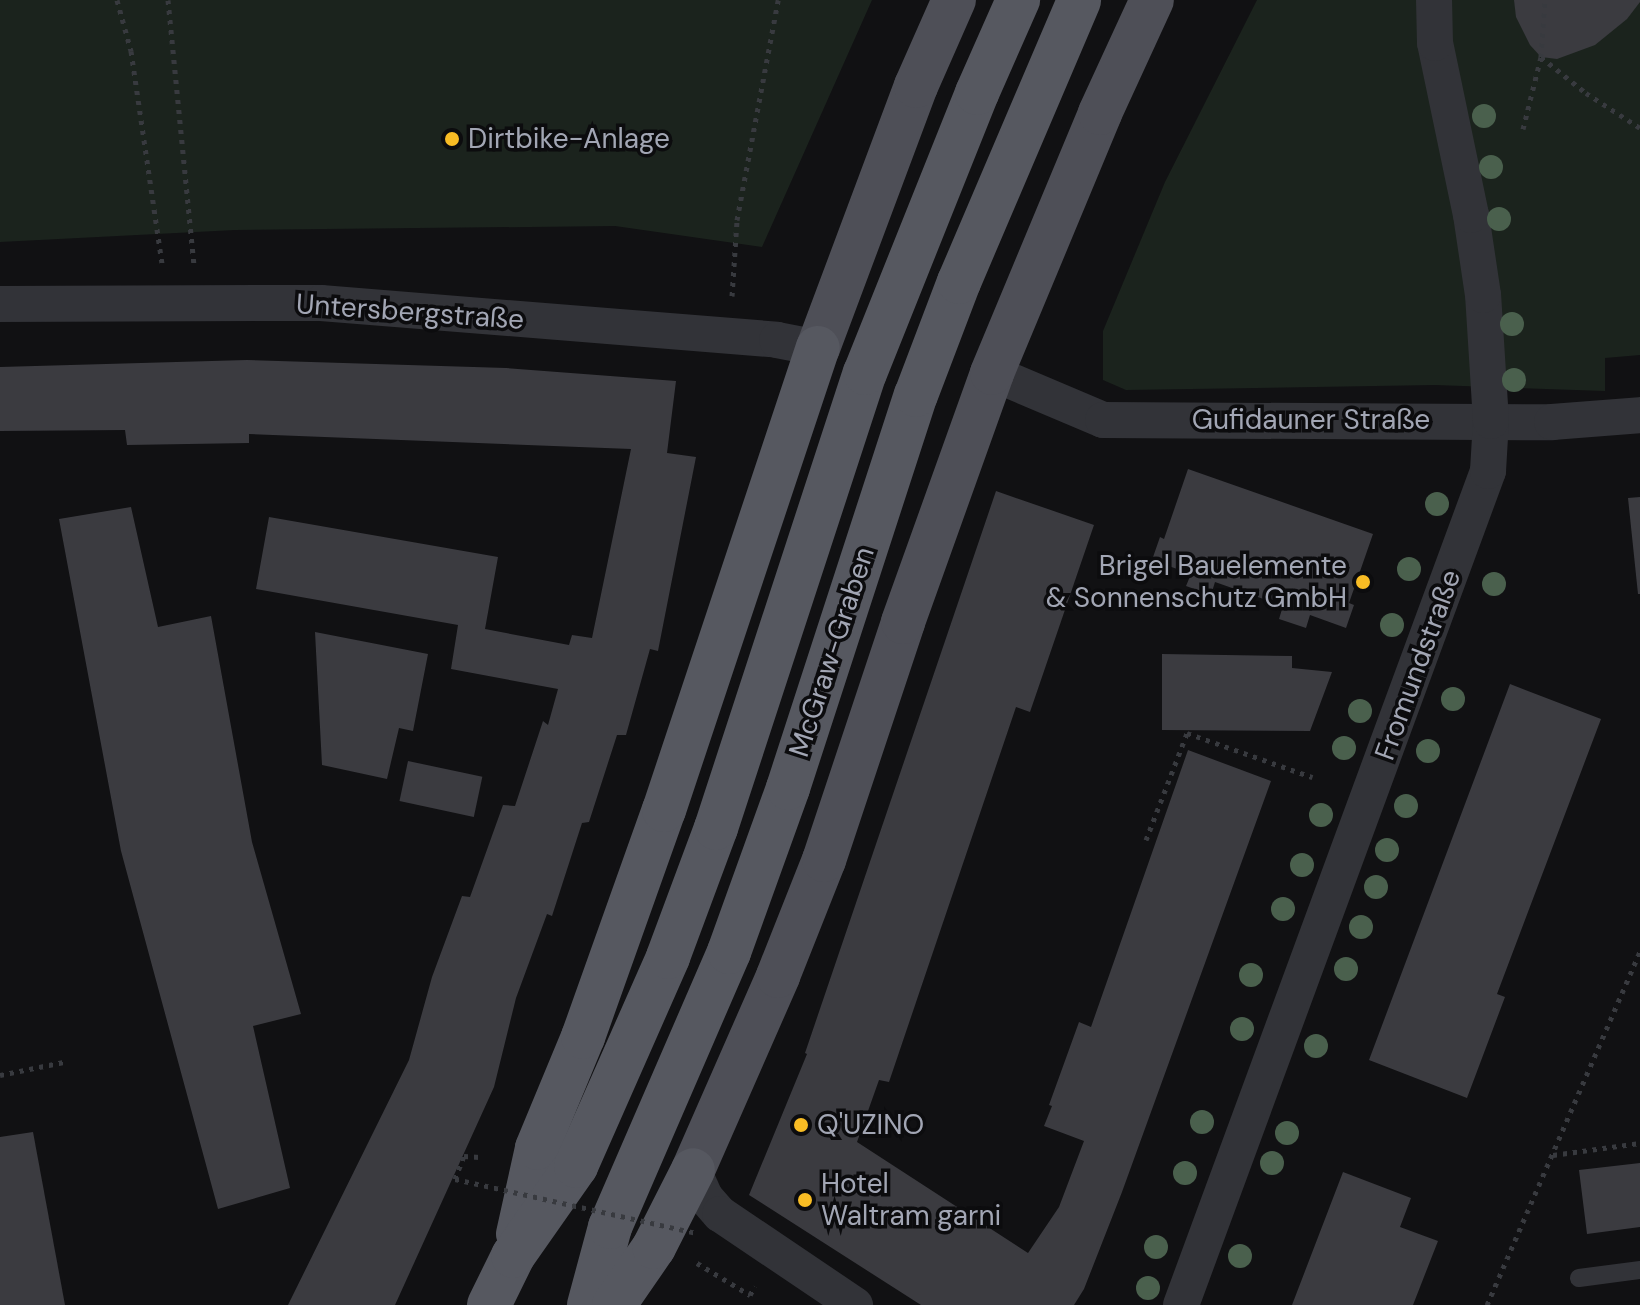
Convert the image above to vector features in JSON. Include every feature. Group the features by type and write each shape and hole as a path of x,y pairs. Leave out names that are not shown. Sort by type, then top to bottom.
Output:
{"highway":[{"name":"McGraw-Graben","path":"513,1256 576,1166 668,957 716,828 865,373 965,121 1018,0"},
{"name":"McGraw-Graben","path":"589,1305 610,1227 680,1072 745,907 943,324 1028,114 1079,0"},
{"path":"489,1305 513,1256 537,1148 583,1037 664,810 818,348"},
{"path":"614,1305 654,1247 693,1170"}],"main road":[{"path":"818,348 916,86 954,0"},
{"path":"693,1170 778,976 824,860 903,622 992,373 1100,113 1152,0"}],"street":[{"name":"Fromundstraße","path":"1181,1305 1474,518 1488,471 1491,421 1483,295 1471,215 1435,43 1434,0"},
{"name":"Untersbergstraße","path":"0,304 321,303 730,337 818,348"},
{"name":"Gufidauner Straße","path":"992,373 1103,420 1552,422 1640,415"},
{"path":"693,1170 705,1197 720,1214 855,1305"}],"lane":[{"path":"1579,1278 1640,1270"}],"path":[{"path":"117,0 131,51 181,302"},
{"path":"168,0 192,220 181,302"},
{"path":"730,337 737,220 778,0"},
{"path":"1523,129 1541,57 1545,0"},
{"path":"1541,57 1586,93 1640,128"},
{"path":"1146,840 1187,733 1312,777"},
{"path":"1487,1305 1640,951"},
{"path":"0,1075 64,1062"},
{"path":"1552,1156 1640,1143"},
{"path":"480,1157 464,1156 455,1179 697,1233"},
{"path":"697,1263 750,1295"}],"shaded area":[{"path":"0,0 872,0 762,247 615,226 235,230 0,242"},
{"path":"1257,0 1640,0 1640,355 1605,358 1605,391 1435,385 1126,390 1103,380 1103,331 1165,182"}],"building":[{"path":"1514,0 1640,2 1627,19 1595,45 1557,59 1541,57 1530,45 1516,17"},
{"path":"247,360 506,368 676,381 667,453 696,457 658,651 650,649 626,735 617,735 589,822 582,823 552,916 547,914 516,998 494,1087 395,1305 288,1305 409,1060 432,977 462,896 470,897 503,805 515,806 543,721 548,725 558,689 451,669 458,625 256,589 269,517 498,557 485,629 569,645 572,635 592,638 631,449 249,434 249,443 127,445 125,430 0,431 0,367"},
{"path":"1188,469 1373,534 1349,603 1354,605 1346,628 1310,615 1306,628 1279,619 1283,606 1215,582 1211,595 1186,586 1191,574 1152,560 1160,537 1164,539"},
{"path":"996,491 1094,525 1030,712 1016,707 889,1082 879,1080 857,1142 1028,1253 1059,1207 1084,1141 1044,1126 1052,1106 1049,1105 1079,1022 1091,1027 1188,750 1271,781 1122,1192 1084,1289 1074,1305 921,1305 749,1195 807,1054"},
{"path":"1640,497 1640,594 1638,594 1628,498"},
{"path":"131,507 158,627 211,616 252,842 301,1014 253,1026 290,1188 218,1209 121,851 59,519"},
{"path":"315,632 428,654 413,731 399,728 387,779 322,765"},
{"path":"1162,654 1292,656 1292,668 1332,672 1310,731 1162,730"},
{"path":"1510,684 1601,719 1497,994 1505,997 1467,1098 1369,1060"},
{"path":"408,761 482,777 474,817 399,801"},
{"path":"33,1132 65,1305 0,1305 0,1137"},
{"path":"1640,1163 1640,1227 1587,1234 1579,1170"},
{"path":"1343,1172 1411,1198 1400,1227 1438,1241 1413,1305 1292,1305"}],"place":[{"name":"Dirtbike-Anlage","path":"452,139"},
{"name":"Brigel Bauelemente & Sonnenschutz GmbH","path":"1363,582"},
{"name":"Q'UZINO","path":"801,1125"},
{"name":"Hotel Waltram garni","path":"805,1200"}]}
